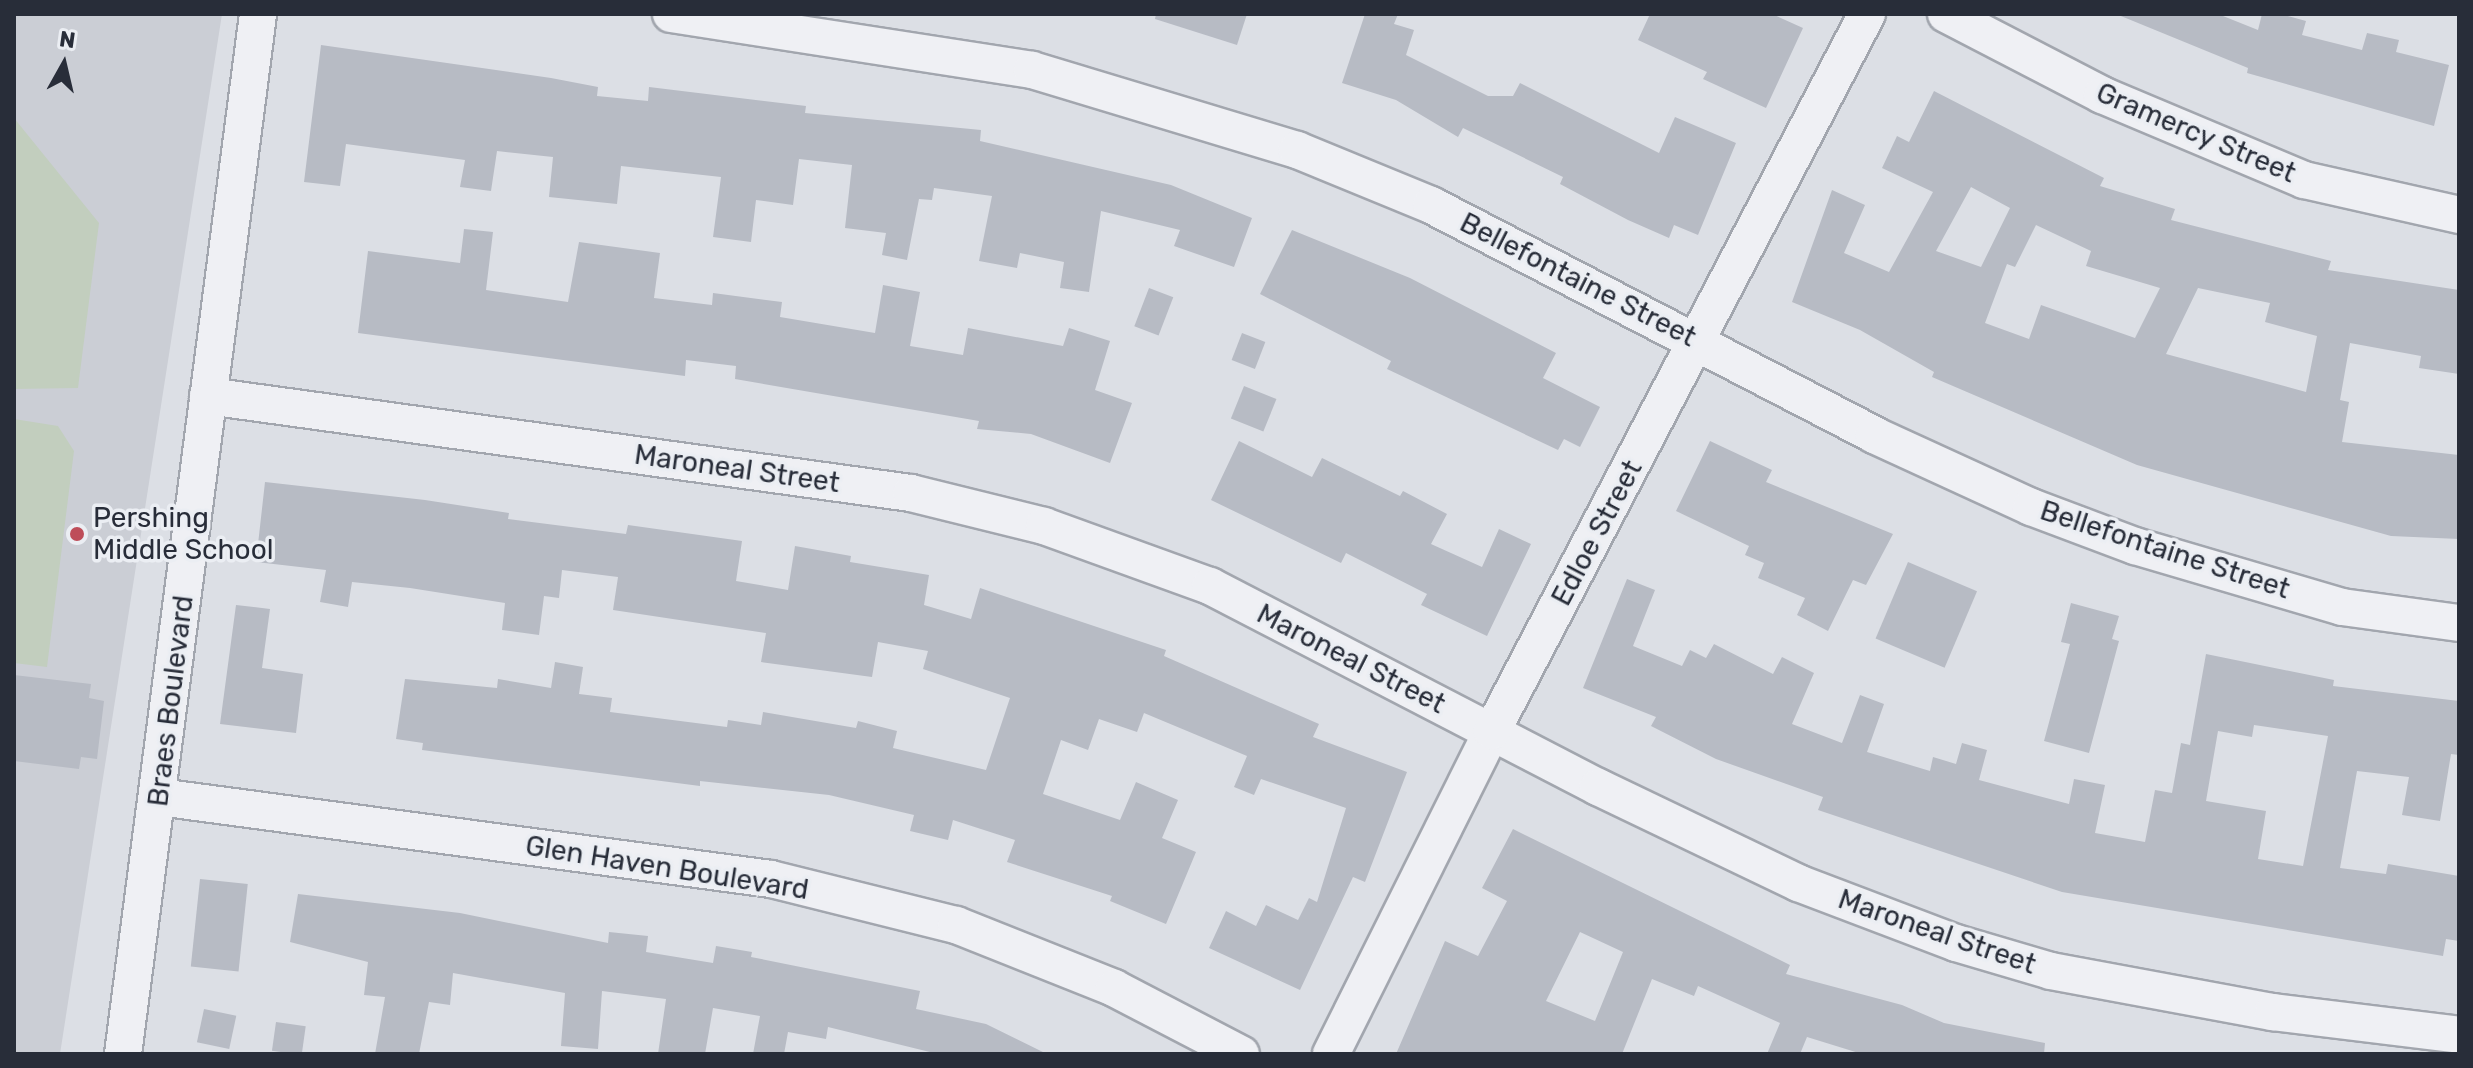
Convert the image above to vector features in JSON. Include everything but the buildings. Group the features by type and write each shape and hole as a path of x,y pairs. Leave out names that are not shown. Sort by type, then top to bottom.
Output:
{"street":[{"name":"Braes Boulevard","path":"123,1054 159,797 258,14"},
{"name":"Bellefontaine Street","path":"671,14 1017,67 1157,103 1431,205 1874,435 2135,546 2342,607 2459,623"},
{"name":"Edloe Street","path":"1331,1054 1492,731 1867,14"},
{"name":"Gramercy Street","path":"1946,14 2102,95 2304,180 2459,215"},
{"name":"Maroneal Street","path":"208,396 911,493 1044,526 1210,586 1798,883 1956,943 2051,971 2169,993 2459,1035"},
{"name":"Glen Haven Boulevard","path":"159,797 771,879 956,925 1114,988 1241,1054"}],"shaded area":[{"name":"Pershing Middle School","path":"14,14 222,14 60,1054 14,1054"}],"green space":[{"path":"14,118 99,223 78,388 14,389"},
{"path":"14,419 58,426 74,451 47,667 14,663"}],"place":[{"name":"Pershing Middle School","path":"77,534"}]}
